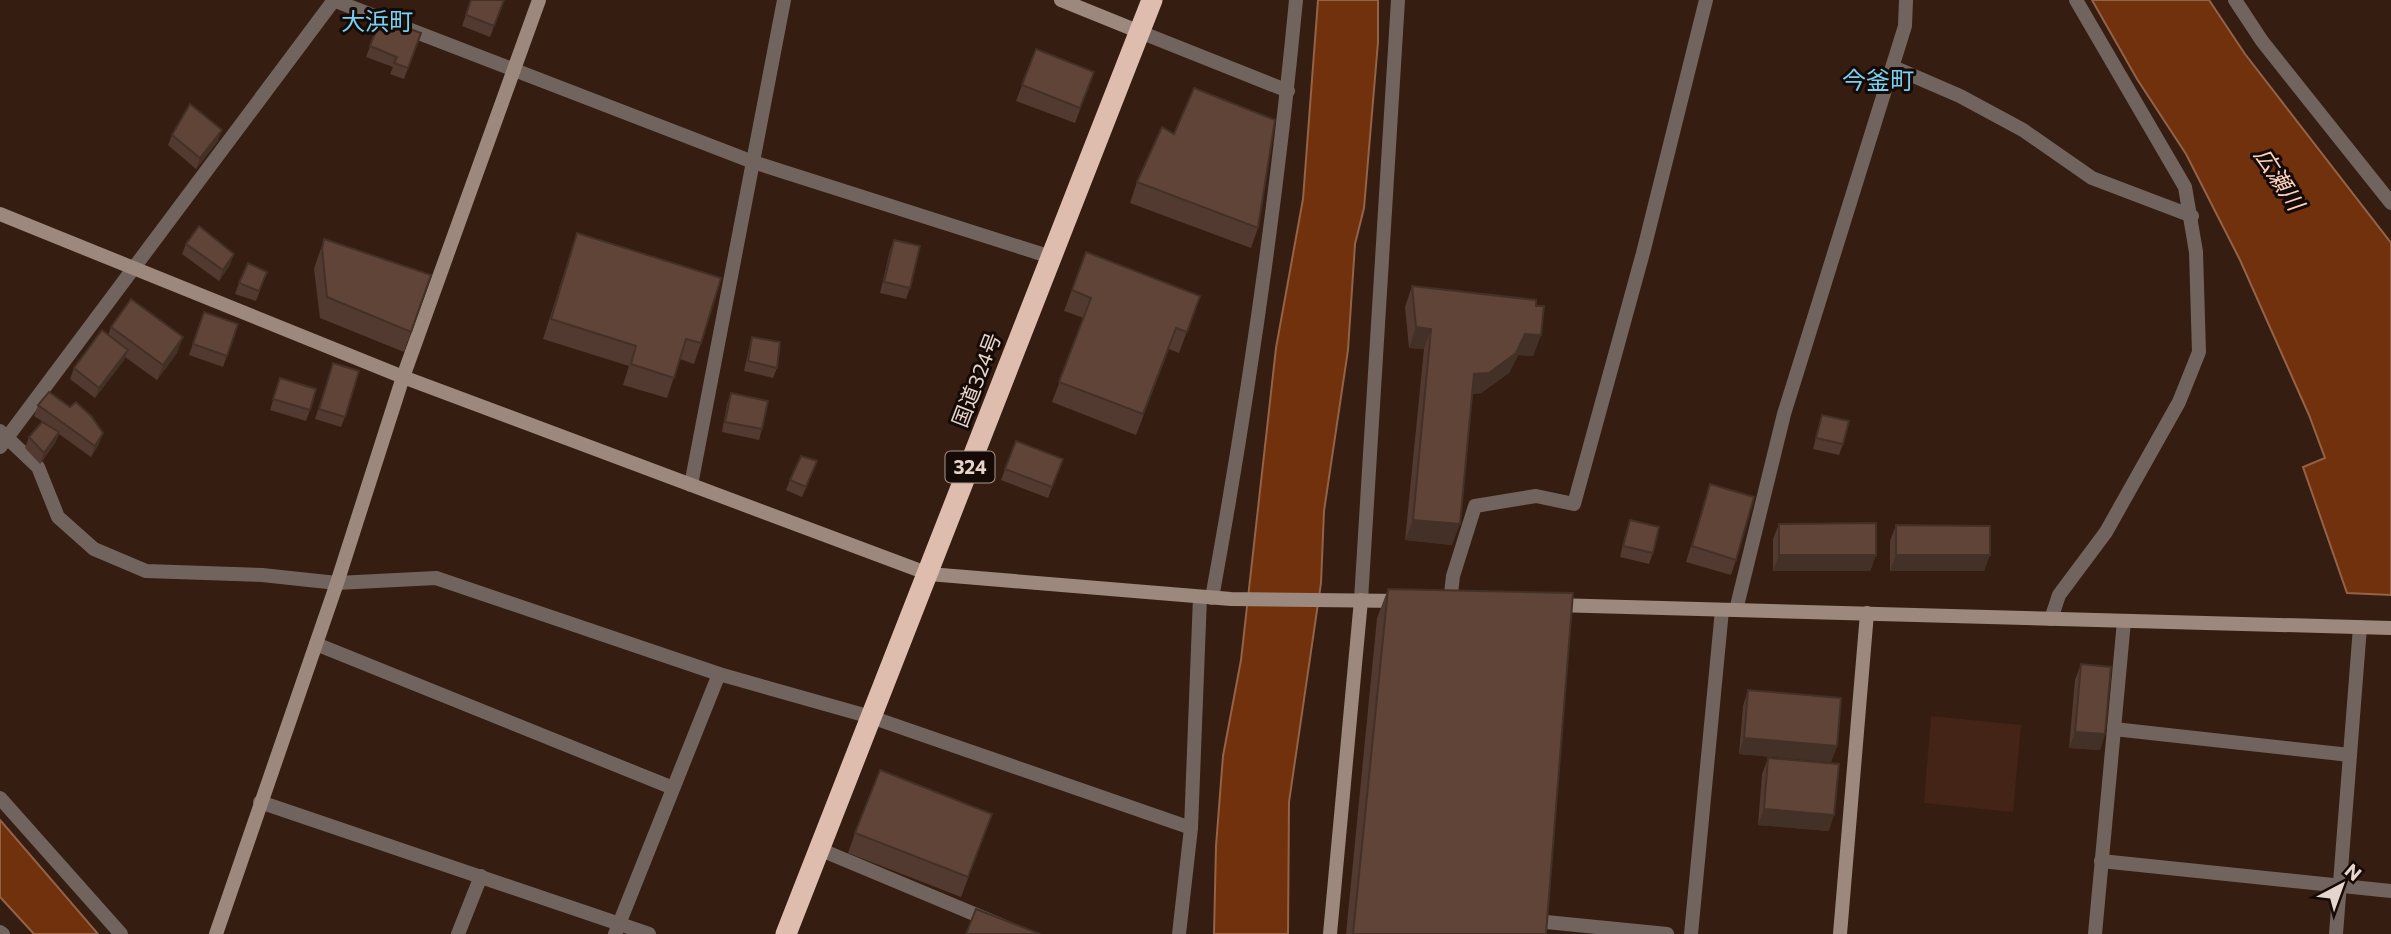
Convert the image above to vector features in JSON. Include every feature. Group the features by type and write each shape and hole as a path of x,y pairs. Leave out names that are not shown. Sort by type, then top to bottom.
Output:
{"highway":[{"name":"国道324号","path":"786,934 1152,0"}],"street":[{"path":"1051,257 752,162 513,72 334,0 135,267 2,439 38,467 58,517 94,549 146,571 262,575 337,583 436,579 719,674 871,717 1191,828"},
{"path":"216,934 337,583 403,377 539,0"},
{"path":"691,485 784,0"},
{"path":"1061,0 1288,91"},
{"path":"1180,934 1191,828 1206,597 1232,489 1288,91 1296,0"},
{"path":"1330,934 1361,600 1398,0"},
{"path":"1450,602 1453,576 1475,506 1536,496 1574,504 1643,253 1706,0"},
{"path":"1691,934 1729,610 1784,414 1905,26 1906,0"},
{"path":"2051,619 2060,595 2106,532 2179,402 2199,352 2197,265 2192,216 2185,187 2076,0"},
{"path":"2235,0 2262,41 2391,203"},
{"path":"1893,67 1960,96 2023,130 2092,178 2192,216"},
{"path":"0,214 403,377 929,574 1231,599 1412,601"},
{"path":"1544,605 1571,612 1729,610 2391,628"},
{"path":"1840,934 1867,614"},
{"path":"2095,934 2124,621"},
{"path":"2336,934 2360,627"},
{"path":"316,644 673,788"},
{"path":"617,929 719,674"},
{"path":"2114,729 2350,755"},
{"path":"0,798 121,934"},
{"path":"260,802 481,876 617,929 649,934"},
{"path":"819,849 1022,934"},
{"path":"2101,861 2391,891"},
{"path":"458,934 481,876"},
{"path":"1546,921 1667,934"}],"shaded area":[{"path":"1931,716 2021,725 2013,812 1924,803"}],"water":[{"path":"1318,0 1378,0 1378,42 1364,208 1355,244 1348,350 1324,511 1321,583 1289,802 1288,934 1214,934 1216,846 1223,756 1241,660 1276,348 1303,199"},
{"name":"広瀬川","path":"2092,0 2209,0 2245,54 2391,243 2391,595 2347,593 2303,467 2325,458 2309,415 2240,260 2186,154 2137,79"},
{"path":"0,820 98,934 34,934 0,897"}],"building":[{"path":"471,0 504,0 494,26 466,15"},
{"path":"381,18 421,33 408,68 394,63 397,57 370,46"},
{"path":"1036,49 1094,72 1080,108 1022,85"},
{"path":"1194,88 1275,120 1258,228 1137,182 1162,127 1174,134"},
{"path":"190,104 222,130 200,158 172,135"},
{"path":"199,226 234,254 223,270 186,244"},
{"path":"577,233 721,278 701,343 686,339 674,378 631,364 636,346 551,319"},
{"path":"324,239 431,275 411,332 327,297 322,249"},
{"path":"894,240 920,246 910,288 884,282"},
{"path":"1086,252 1200,296 1187,332 1176,328 1143,414 1059,382 1091,298 1072,290"},
{"path":"248,263 267,272 259,291 239,283"},
{"path":"1412,286 1536,300 1536,306 1544,306 1541,335 1525,334 1516,353 1489,373 1474,374 1460,524 1413,520 1431,329 1416,327"},
{"path":"131,299 183,337 163,365 111,327"},
{"path":"204,312 238,324 227,356 193,344"},
{"path":"102,330 128,350 99,388 74,368"},
{"path":"752,337 780,342 777,368 748,361"},
{"path":"333,363 359,371 345,417 319,409"},
{"path":"280,378 316,389 310,410 273,399"},
{"path":"49,392 70,407 76,402 92,417 103,433 95,446 38,405"},
{"path":"731,393 768,401 762,429 725,422"},
{"path":"1822,415 1849,421 1843,444 1816,438"},
{"path":"42,422 59,432 44,453 29,437"},
{"path":"1016,441 1063,459 1052,487 1005,469"},
{"path":"801,456 817,461 806,487 790,480"},
{"path":"1710,484 1754,497 1736,560 1692,546"},
{"path":"1630,520 1659,527 1653,553 1623,546"},
{"path":"1876,523 1876,555 1779,555 1779,524"},
{"path":"1896,525 1990,526 1990,555 1896,555"},
{"path":"1388,589 1573,593 1546,934 1353,934"},
{"path":"2081,664 2111,667 2105,734 2075,732"},
{"path":"1748,690 1841,698 1837,746 1744,738"},
{"path":"1768,758 1839,764 1834,815 1764,809"},
{"path":"880,770 992,814 968,877 855,833"},
{"path":"976,909 1040,934 966,934"}],"district":[{"name":"大浜町","path":"377,22"},
{"name":"今釜町","path":"1878,81"}]}
